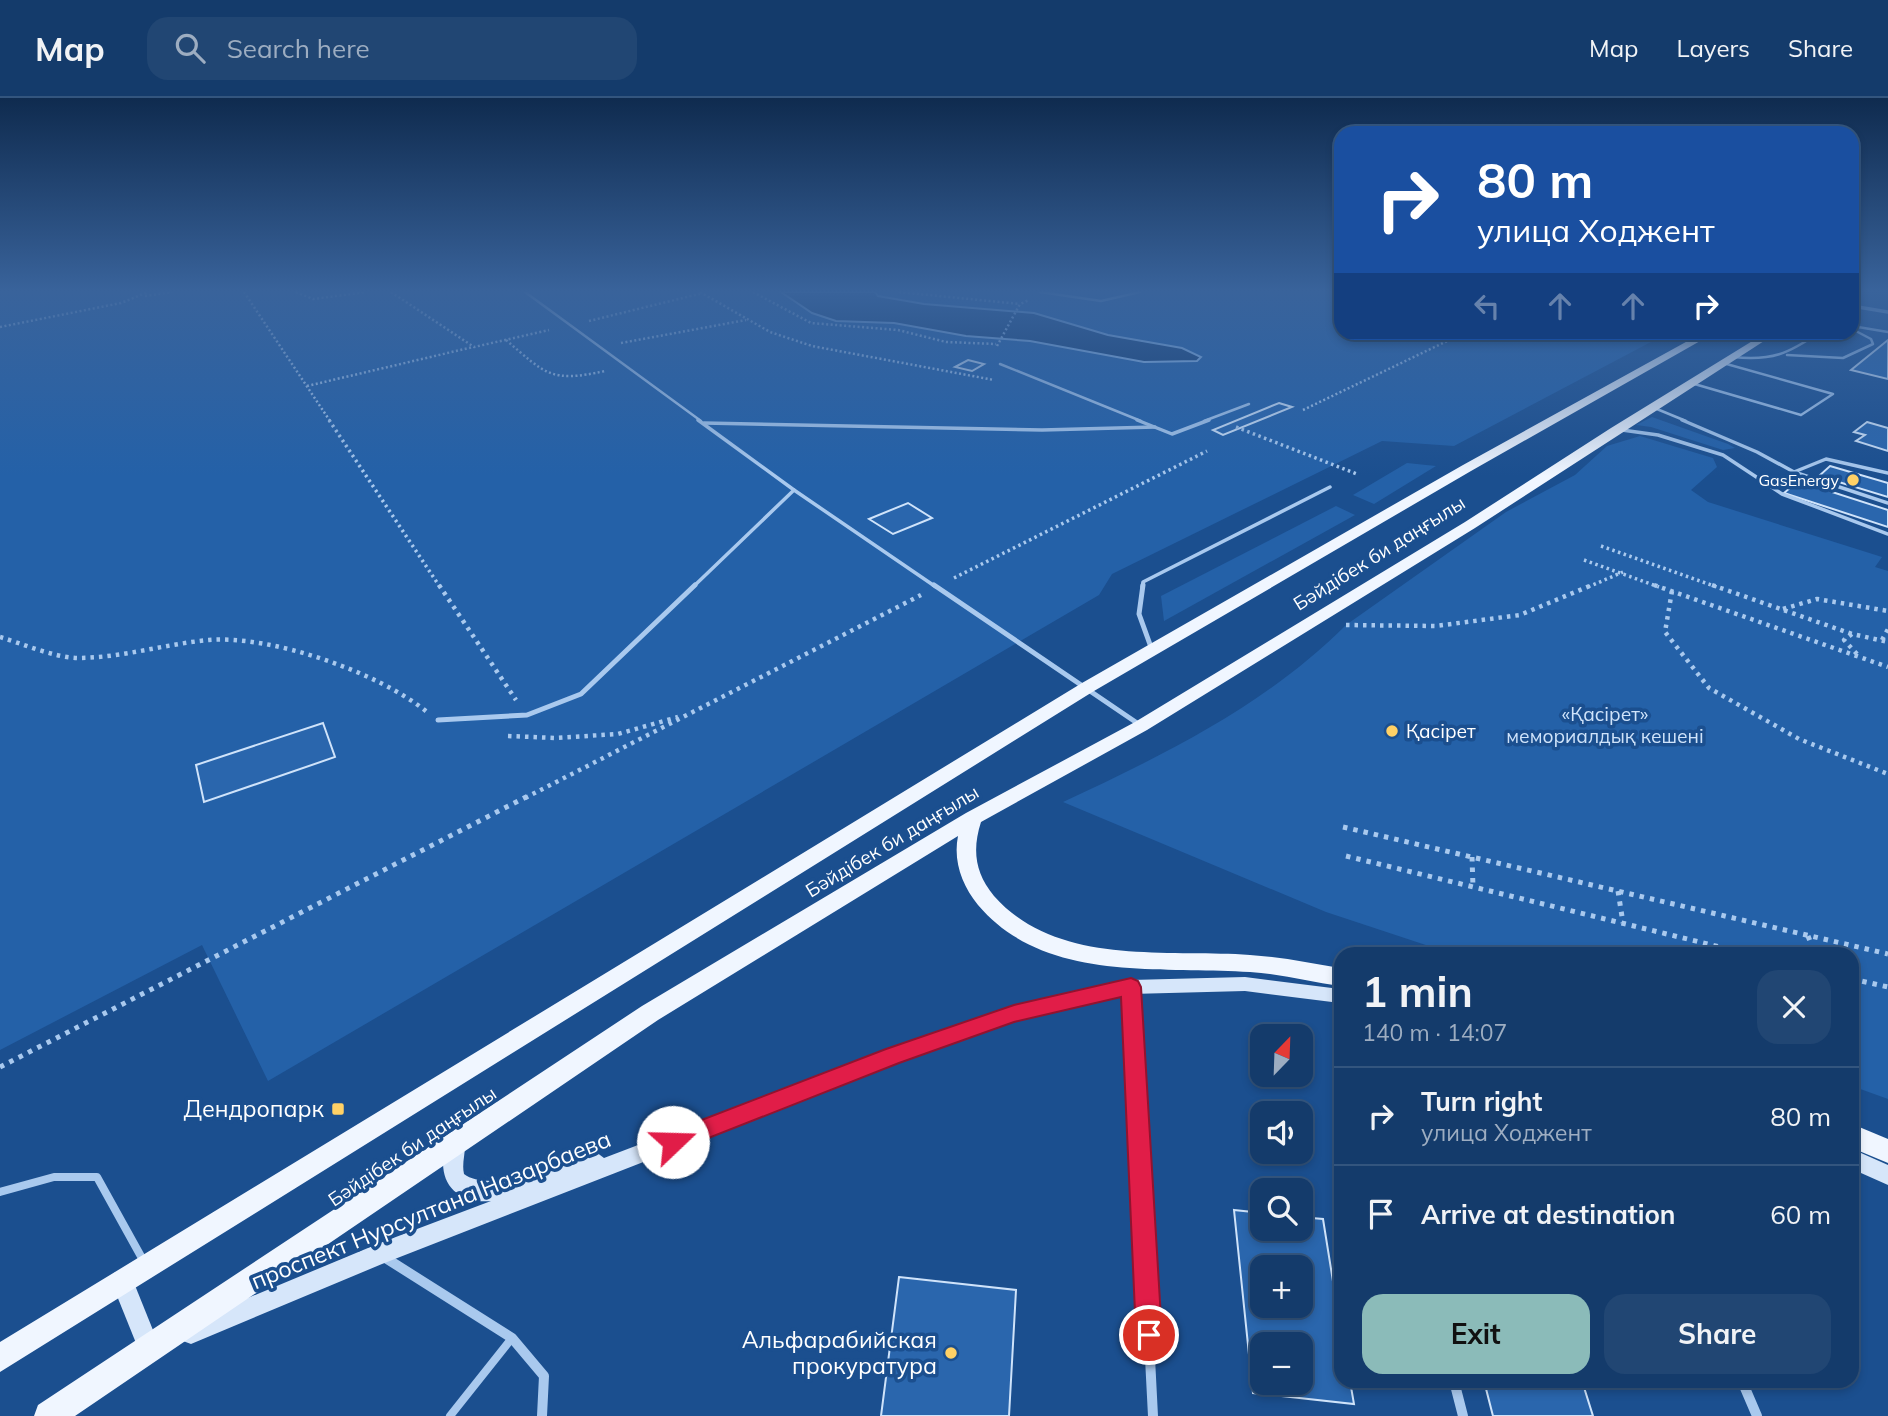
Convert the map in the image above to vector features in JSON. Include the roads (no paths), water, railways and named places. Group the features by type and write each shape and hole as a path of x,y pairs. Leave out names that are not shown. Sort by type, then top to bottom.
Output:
{"main road":[{"name":"Бәйдібек би даңғылы","path":"0,1358 1088,687 1467,468 1673,354"},
{"name":"Бәйдібек би даңғылы","path":"49,1416 650,1013 973,818 1141,726 1470,525 1739,354"},
{"path":"973,818 965,843 967,871 989,908 1027,936 1084,954 1130,960 1244,963 1334,976"},
{"name":"проспект Нурсултана Назарбаева","path":"149,1350 380,1254 1014,1013 1131,987 1245,984 1334,995"},
{"path":"456,1144 452,1167 457,1182 471,1191 497,1193 721,1123"},
{"path":"1859,1139 1888,1151"},
{"path":"1859,1162 1888,1175"},
{"path":"122,1281 149,1350"}],"street":[{"path":"1131,987 1153,1416"},
{"path":"380,1254 512,1338 544,1377 542,1416"},
{"path":"1456,1388 1463,1416"},
{"path":"1745,1388 1757,1416"}],"lane":[{"path":"606,354 704,422 794,490 1088,687 1141,726"},
{"path":"1728,360 1768,361 1787,355 1833,359 1861,354"},
{"path":"1691,383 1801,415 1833,394 1728,360"},
{"path":"1000,364 1172,434 1249,404"},
{"path":"1652,407 1757,452 1794,472 1888,503"},
{"path":"704,422 820,422 1032,432 1155,426"},
{"path":"1615,430 1658,435 1723,455 1782,494 1888,534"},
{"path":"1794,472 1826,460 1888,473"},
{"path":"1152,650 1139,614 1143,582 1330,487"},
{"path":"438,720 527,715 581,694 794,490"},
{"path":"0,1192 54,1177 97,1177 146,1266"},
{"path":"450,1416 512,1338"}],"place":[{"name":"GasEnergy","path":"1853,480"},
{"name":"Қасірет","path":"1392,731"},
{"name":"Дендропарк","path":"338,1109"},
{"name":"Альфарабийская прокуратура","path":"951,1353"}],"park label":[{"name":"«Қасірет» мемориалдық кешені","path":"1605,725"}]}
